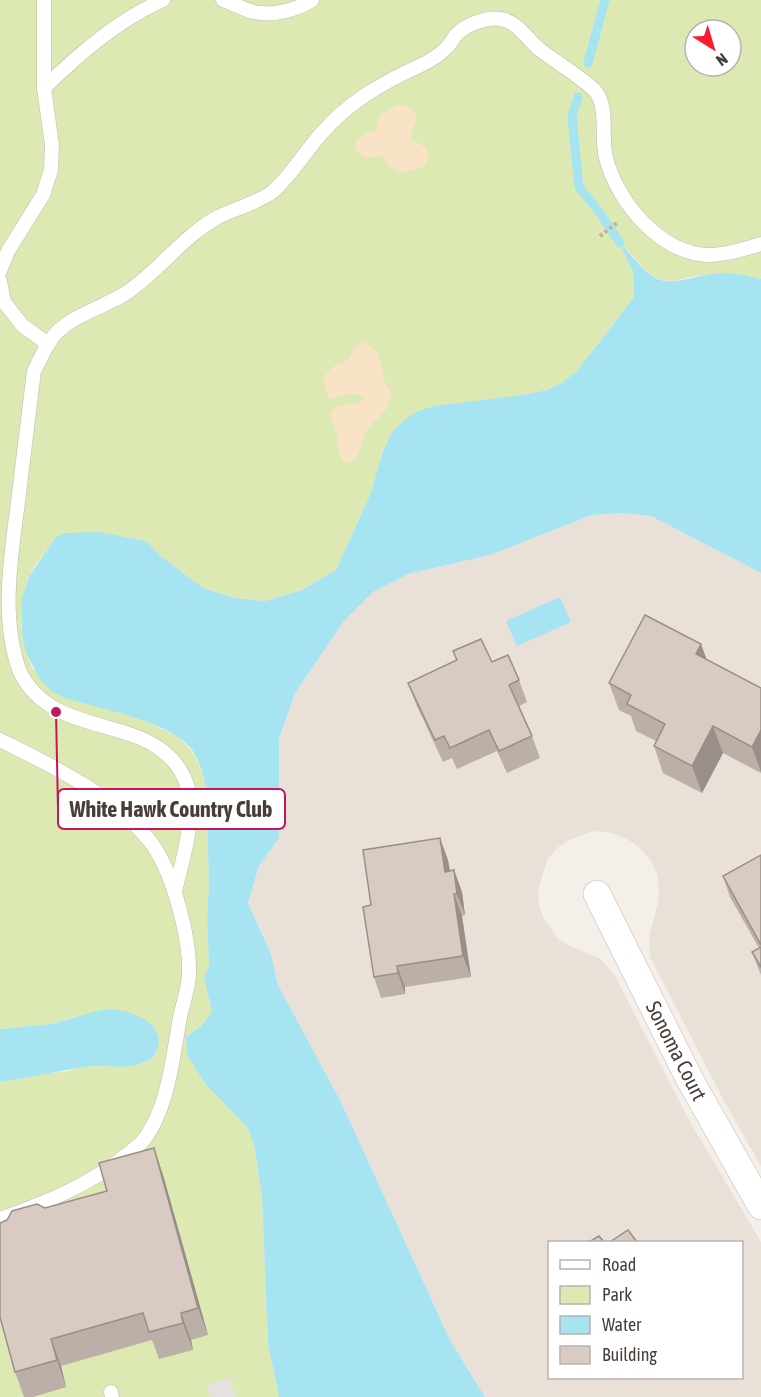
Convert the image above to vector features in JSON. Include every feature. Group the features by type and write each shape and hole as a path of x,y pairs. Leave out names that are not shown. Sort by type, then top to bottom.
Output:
{"street":[{"name":"Sonoma Court","path":"597,894 689,1077 761,1206"}],"lane":[{"path":"0,271 8,251 42,195 51,170 52,145 44,88 44,0"},
{"path":"44,88 103,35 143,9 163,0"},
{"path":"223,0 260,13 276,13 304,5 312,0"},
{"path":"175,891 187,844 189,812 188,789 170,755 156,745 129,733 76,719 54,709 36,693 21,674 11,652 6,599 34,370 48,344 57,333 70,322 94,308 124,294 151,274 183,243 217,218 264,198 275,189 321,134 353,102 388,80 421,66 445,49 457,34 473,23 488,20 503,19 517,26 537,47 597,92 603,111 605,156 613,181 653,233 678,248 707,255 725,254 761,244"},
{"path":"0,282 4,302 22,325 48,344"},
{"path":"0,740 68,774 121,810 150,842 175,891 185,936 189,973 163,1100 155,1121 142,1142 110,1168 51,1201 0,1219"}],"path":[{"path":"600,236 623,219"}],"shaded area":[{"path":"622,513 651,516 761,573 761,1166 724,1101 650,957 649,937 659,890 657,874 651,861 640,848 627,839 611,833 593,831 569,840 557,848 547,860 538,890 543,917 557,938 601,959 615,976 689,1120 761,1242 761,1397 485,1397 450,1340 341,1102 278,985 271,954 248,903 259,866 279,838 279,739 295,693 344,621 373,592 408,574 490,555 592,515"},
{"path":"230,1377 236,1397 210,1397 207,1385"}],"green space":[{"path":"0,0 761,0 761,279 721,274 670,281 660,279 646,270 622,245 634,275 634,297 577,371 563,382 547,390 521,395 391,434 383,451 370,495 336,570 302,590 265,601 235,598 203,588 162,557 146,541 56,538 34,567 25,588 21,623 32,668 177,736 193,753 202,773 206,788 209,884 207,920 209,966 204,978 212,1012 201,1026 186,1037 206,1085 248,1128 255,1149 262,1198 268,1344 279,1397 0,1397 0,1082 84,1067 139,1065 150,1060 157,1052 76,1016 50,1024 0,1029"}],"sand":[{"path":"398,105 408,106 413,110 416,121 410,138 426,148 429,157 425,166 399,173 388,166 382,155 365,157 359,154 355,144 358,138 376,131 381,114"},
{"path":"362,342 377,353 385,381 392,392 385,411 367,429 357,458 351,462 344,462 339,455 337,435 330,413 338,407 357,403 365,398 352,394 331,399 324,381 330,369 346,361 355,347"}],"water":[{"path":"620,243 647,272 664,281 719,273 740,274 761,279 761,573 651,516 622,513 592,515 490,555 408,574 373,592 344,621 295,693 279,739 279,838 259,866 248,903 271,954 278,985 341,1102 450,1340 485,1397 279,1397 268,1344 262,1198 255,1149 248,1128 206,1085 187,1055 186,1037 201,1026 212,1012 204,978 209,966 207,920 209,884 206,788 202,771 189,746 165,729 131,716 65,698 53,692 41,681 26,653 22,634 21,600 30,575 55,538 64,533 98,532 146,541 162,557 203,588 235,598 265,601 302,590 336,570 370,495 383,451 391,434 402,422 416,412 434,406 547,390 563,382 577,371 634,297 634,275"},
{"path":"560,597 571,622 517,646 506,621"},
{"path":"101,1010 126,1011 153,1026 159,1039 156,1053 152,1058 133,1066 85,1067 0,1082 0,1029 50,1024"}],"building":[{"path":"645,615 701,644 696,654 761,688 761,730 752,747 713,726 692,766 654,746 665,724 627,704 631,695 609,683"},
{"path":"481,639 492,662 508,655 519,680 509,685 532,736 499,751 489,730 450,748 444,736 435,740 408,683 457,660 453,651"},
{"path":"440,838 445,872 454,870 457,894 454,894 463,956 397,966 398,973 374,977 363,907 371,905 363,850"},
{"path":"761,855 761,945 723,876"},
{"path":"761,947 761,967 752,952"},
{"path":"154,1148 198,1308 181,1313 183,1323 149,1332 143,1313 51,1339 57,1360 15,1372 0,1317 0,1223 7,1220 12,1211 37,1204 45,1208 107,1191 99,1163"},
{"path":"628,1230 636,1241 612,1241"},
{"path":"599,1236 603,1241 591,1241"}],"waterway":[{"path":"588,63 605,0"},
{"path":"578,97 572,117 579,187 620,243"}],"place":[{"name":"White Hawk Country Club","path":"56,712"}]}
